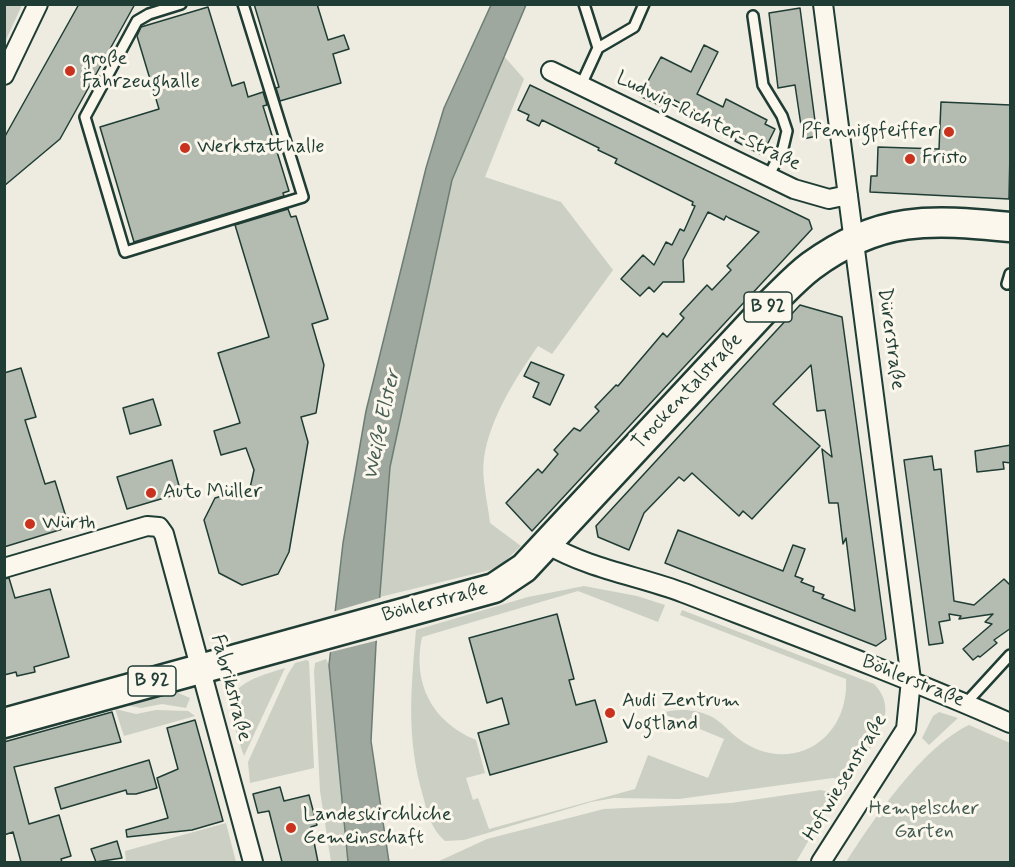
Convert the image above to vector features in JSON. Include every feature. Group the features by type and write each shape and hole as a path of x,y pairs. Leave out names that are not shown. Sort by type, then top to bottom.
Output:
{"main road":[{"name":"Trockentalstraße","path":"547,544 767,307 809,267 854,240 888,226 916,222 959,222 1011,227"},
{"name":"Böhlerstraße","path":"4,723 494,588 524,568 547,544"}],"street":[{"path":"4,75 38,4"},
{"name":"Dürerstraße","path":"823,4 911,680"},
{"name":"Ludwig-Richter-Straße","path":"552,71 768,177 811,195 829,199 848,195"},
{"name":"Fabrikstraße","path":"4,568 147,526 159,527 164,534 202,668 253,862"},
{"name":"Böhlerstraße","path":"547,544 570,558 661,585 911,680 1011,723"},
{"name":"Hofwiesenstraße","path":"821,862 906,729 911,680"}],"lane":[{"path":"182,4 149,14 137,21 85,117 125,252 303,197 243,4"},
{"path":"584,4 598,48"},
{"path":"581,85 598,48 634,27 644,4"},
{"path":"753,16 763,85 782,116 787,131 783,148 768,177"},
{"path":"1007,284 1011,274"},
{"path":"966,703 1011,655"}],"green space":[{"path":"4,5 22,5 5,42"},
{"path":"503,55 524,79 485,177 561,202 613,270 552,354 538,346 512,385 487,443 483,466 490,523 521,546 501,565 490,570 380,597 390,467 452,180"},
{"path":"584,586 637,596 665,605 658,622 578,591 422,637 420,670 429,699 448,723 476,740 485,773 466,778 473,800 478,798 489,829 635,789 648,755 708,778 724,739 661,713 688,710 708,715 718,720 749,746 771,753 793,753 804,750 815,745 830,732 842,711 846,679 680,615 682,610 874,684 882,696 885,709 884,721 879,734 846,781 833,778 679,799 614,798 591,802 464,840 445,841 436,831 428,814 414,754 411,713 416,630 528,597"},
{"path":"326,659 329,665 348,862 331,862 320,791 314,672 315,663"},
{"path":"309,661 314,768 250,783 248,762 288,674 295,663"},
{"path":"285,668 244,756 233,720 231,707 233,697 238,689 248,681"},
{"path":"174,691 190,698 186,708 162,704 141,708 125,705"},
{"path":"115,709 136,714 156,710 188,711 195,716 124,736"},
{"path":"939,712 958,718 929,745 922,738 933,716"},
{"name":"Hempelscher Garten","path":"969,725 1010,743 1010,862 846,862 870,826 916,767 933,750"},
{"path":"821,790 836,794 796,862 437,862 487,839 604,809 731,803"},
{"path":"226,823 236,862 126,862 125,851"}],"water":[{"name":"Weiße Elster","path":"491,5 526,5 452,180 390,467 371,741 389,862 348,862 329,665 343,543 366,411 426,168 444,108"}],"pier":[{"path":"383,597 379,640 327,653 332,612"}],"building":[{"name":"große Fahrzeughalle","path":"79,4 135,4 60,139 4,186 4,138"},
{"path":"254,4 317,4 328,40 344,35 349,49 333,54 341,83 280,101 276,88 279,87"},
{"name":"Werkstatthalle","path":"208,7 232,86 244,82 248,97 263,92 267,105 263,106 289,191 283,193 284,196 134,242 100,127 159,109 137,36 141,27"},
{"path":"800,8 817,136 803,139 795,85 778,88 769,13"},
{"path":"704,45 718,52 697,94 723,107 726,99 767,120 765,124 775,129 762,155 735,141 739,133 670,98 665,108 640,96 661,57 691,72"},
{"path":"530,85 809,220 812,229 532,531 506,503 538,469 542,473 558,454 554,450 574,428 580,431 599,411 595,407 616,385 618,386 663,333 667,337 684,318 680,314 707,285 712,290 731,270 727,266 759,232 726,216 724,220 708,212 683,260 684,282 663,282 654,292 649,287 640,296 621,279 643,255 654,265 666,242 672,245 680,229 684,231 695,206 692,205 693,202 615,163 617,159 598,150 599,148 542,120 539,126 527,120 529,115 518,110"},
{"path":"941,102 1011,105 1009,199 870,192 871,176 877,176 878,147 939,149"},
{"path":"288,209 291,217 296,216 328,319 312,324 324,365 316,413 301,417 308,442 289,552 278,574 242,585 219,573 204,520 215,498 250,488 254,470 246,448 221,455 214,431 240,423 218,353 269,337 235,225"},
{"path":"800,305 842,317 886,639 876,646 665,563 678,530 783,571 793,545 805,549 795,576 803,579 801,582 814,587 813,591 824,595 822,598 855,611 846,538 843,544 838,503 829,503 822,449 832,457 825,410 817,411 811,365 773,404 820,446 752,519 743,511 739,516 692,473 684,481 679,477 644,513 629,550 598,537 596,526"},
{"path":"531,362 564,375 550,405 533,397 539,383 524,376"},
{"path":"21,368 36,417 25,420 45,484 55,481 69,527 4,547 4,373"},
{"path":"153,399 161,425 130,434 123,408"},
{"path":"1011,445 1011,463 1003,462 1004,469 977,472 975,451"},
{"path":"932,456 934,470 941,469 954,601 974,605 1004,579 1011,586 1011,628 994,640 997,643 973,660 963,649 992,624 985,622 993,614 959,619 961,616 949,614 950,620 939,622 943,643 929,645 904,460"},
{"path":"172,460 181,493 127,509 117,477"},
{"path":"9,578 15,598 50,589 69,657 34,667 35,672 17,676 16,672 4,675 4,579"},
{"path":"557,614 574,679 569,680 576,705 595,700 607,742 490,775 478,733 509,724 502,698 487,703 469,638"},
{"path":"112,712 121,742 14,767 29,824 59,815 71,856 61,859 62,862 21,862 13,832 4,835 4,742"},
{"path":"195,720 223,821 192,830 127,837 126,830 168,818 157,778 178,769 167,728"},
{"path":"149,760 157,788 136,794 127,794 126,790 61,809 55,788"},
{"name":"Landeskirchliche Gemeinschaft","path":"280,787 284,801 309,795 317,825 311,827 318,862 282,862 269,811 258,813 253,794"},
{"path":"117,841 122,858 96,862 91,849"}],"place":[{"name":"große Fahrzeughalle","path":"70,71"},
{"name":"Pfennigpfeiffer","path":"949,132"},
{"name":"Werkstatthalle","path":"185,148"},
{"name":"Fristo","path":"910,159"},
{"name":"Auto Müller","path":"151,493"},
{"name":"Würth","path":"30,524"},
{"name":"Audi Zentrum Vogtland","path":"610,713"},
{"name":"Landeskirchliche Gemeinschaft","path":"291,828"}]}
